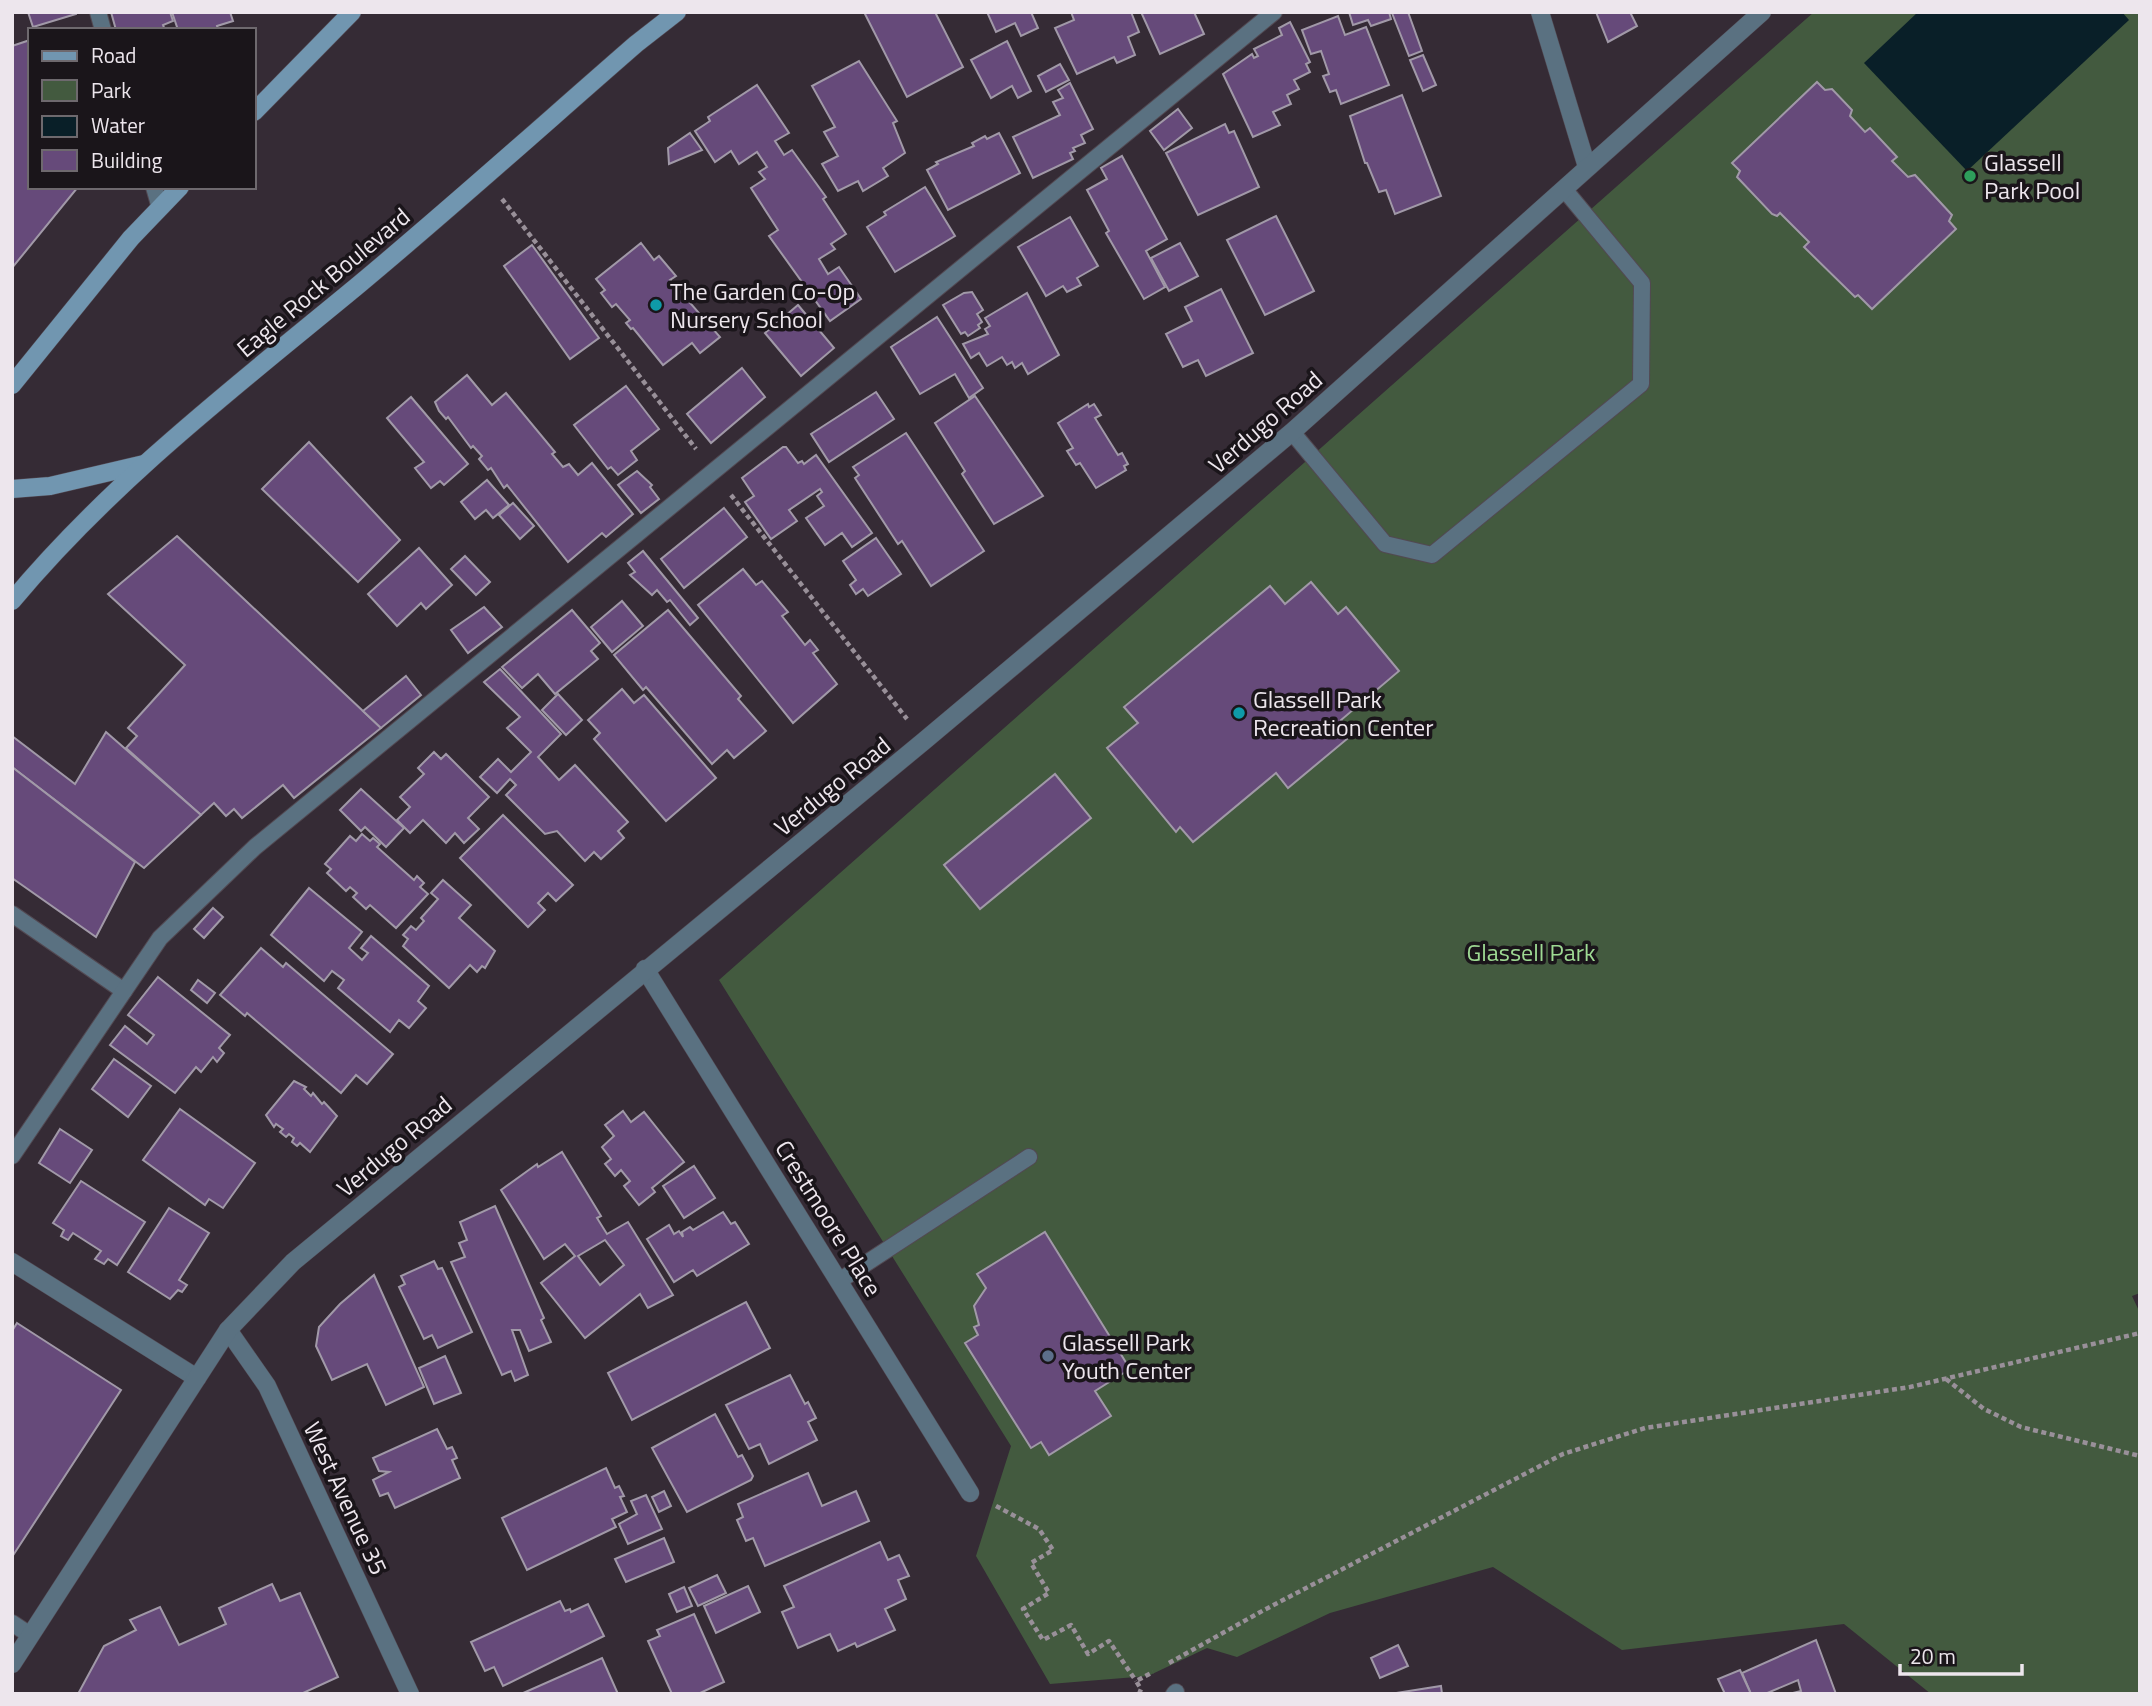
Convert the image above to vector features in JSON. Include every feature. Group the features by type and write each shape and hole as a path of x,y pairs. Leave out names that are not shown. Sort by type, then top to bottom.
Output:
{"main road":[{"path":"256,110 352,12"},
{"name":"Eagle Rock Boulevard","path":"12,601 48,558 144,464 362,282 636,44 677,12"},
{"path":"12,385 68,313 178,189"},
{"path":"12,489 50,486 144,464"}],"street":[{"path":"1541,12 1587,167"},
{"name":"Verdugo Road","path":"12,1664 228,1330 293,1262 925,741 1292,432 1762,12"},
{"name":"Crestmoore Place","path":"645,970 970,1493"},
{"path":"12,1262 197,1378"},
{"name":"West Avenue 35","path":"228,1330 267,1386 410,1694"}],"lane":[{"path":"12,1156 160,938 255,847 1274,12"},
{"path":"155,189 160,208"},
{"path":"1292,432 1385,544 1432,555 1641,384 1642,283 1564,189"},
{"path":"12,914 124,991"},
{"path":"839,1281 1029,1157"},
{"path":"12,1623 30,1635"}],"path":[{"path":"1136,1681 1264,1610 1563,1454 1645,1428 1910,1387 2140,1333"},
{"path":"1946,1379 1984,1409 2021,1427 2140,1455"},
{"path":"970,1493 1039,1529 1053,1550 1031,1563 1049,1593 1023,1609 1043,1640 1071,1625 1088,1654 1109,1641 1141,1689 1139,1694"}],"green space":[{"name":"Glassell Park","path":"1814,12 2140,12 2140,1293 2132,1296 2140,1313 2140,1694 1931,1694 1844,1624 1622,1650 1493,1567 1330,1613 1237,1657 1207,1648 1148,1676 1050,1684 976,1556 1011,1446 719,980"}],"water":[{"path":"1918,12 2122,12 2129,20 1967,171 1864,63"}],"building":[{"path":"28,12 76,12 76,14 33,27"},
{"path":"111,12 170,12 173,21 163,25 164,28 115,28"},
{"path":"172,12 230,12 233,21 218,28 177,28"},
{"path":"864,12 935,12 963,67 907,97"},
{"path":"987,12 1031,12 1038,28 1021,36 1015,23 996,32"},
{"path":"1071,12 1131,12 1139,32 1128,37 1135,55 1117,63 1114,57 1077,74 1055,28 1074,20"},
{"path":"1141,12 1194,12 1204,34 1160,54"},
{"path":"1349,12 1389,12 1391,19 1371,26 1368,20 1353,25"},
{"path":"1408,12 1422,51 1409,56 1392,13"},
{"path":"1596,12 1630,12 1637,26 1608,42"},
{"path":"1338,16 1345,35 1366,27 1389,85 1341,104 1336,90 1330,92 1323,76 1329,74 1321,51 1311,54 1302,30"},
{"path":"1290,22 1310,62 1306,64 1310,72 1294,80 1299,89 1287,95 1291,104 1273,112 1280,125 1253,137 1223,74 1252,54 1254,58 1258,56 1254,49 1282,35 1279,28"},
{"path":"28,41 28,189 76,189 12,268 12,46"},
{"path":"1007,41 1031,91 1018,98 1012,86 991,98 971,60"},
{"path":"1423,55 1436,85 1423,91 1410,60"},
{"path":"859,61 897,121 893,123 905,153 883,168 888,176 863,191 858,181 838,191 822,164 838,156 824,132 835,127 812,86"},
{"path":"1060,64 1069,80 1046,92 1038,76"},
{"path":"1817,82 1825,90 1832,89 1852,110 1850,116 1865,132 1870,128 1897,157 1892,161 1908,177 1915,175 1952,215 1949,221 1956,229 1872,309 1858,295 1855,297 1804,247 1809,242 1780,213 1777,216 1772,214 1737,177 1740,171 1732,163"},
{"path":"1070,83 1093,129 1081,135 1085,143 1073,148 1075,151 1070,153 1073,159 1033,178 1013,137 1060,115 1053,102 1063,98 1058,90"},
{"path":"757,85 789,133 775,141 784,155 792,150 826,197 823,199 846,234 831,244 835,249 819,259 828,274 839,267 861,299 830,321 769,236 778,230 751,188 765,179 759,172 767,167 757,152 739,164 731,151 715,162 695,131 710,121 708,117"},
{"path":"1402,95 1441,196 1395,214 1386,190 1379,192 1365,163 1350,116"},
{"path":"1178,109 1192,128 1164,150 1150,131"},
{"path":"1225,124 1229,133 1234,131 1259,187 1198,215 1166,153"},
{"path":"690,133 702,150 669,164 668,148"},
{"path":"999,133 1020,173 948,210 927,170 938,164 936,162 974,146 972,143 985,136 987,139"},
{"path":"1122,156 1167,239 1146,251 1165,287 1144,299 1106,233 1109,231 1087,190 1107,179 1101,168"},
{"path":"925,187 955,236 895,272 867,227 886,215 884,212"},
{"path":"1276,216 1314,291 1265,315 1227,240"},
{"path":"1070,217 1098,266 1077,278 1081,285 1067,292 1063,286 1046,296 1018,247"},
{"name":"The Garden Co-Op Nursery School","path":"641,243 654,260 659,256 676,276 670,280 720,337 700,353 692,343 663,365 626,323 630,320 616,304 612,307 601,293 605,290 596,279"},
{"path":"1180,243 1198,276 1169,291 1151,258"},
{"path":"532,245 599,338 570,359 504,266"},
{"path":"1221,289 1253,353 1206,376 1198,360 1183,367 1166,334 1192,321 1185,307"},
{"path":"972,292 983,310 977,314 982,322 978,325 980,328 968,336 965,332 961,334 943,305 964,293"},
{"path":"1027,293 1059,355 1028,374 1022,363 1015,368 1012,362 1007,365 1002,357 987,366 979,353 971,358 963,344 988,334 985,329 990,326 985,318"},
{"path":"798,305 834,348 801,376 765,333"},
{"path":"937,317 983,388 969,398 955,374 920,394 891,347"},
{"path":"742,368 765,397 711,443 687,414"},
{"path":"467,375 492,405 506,393 555,452 552,454 563,467 569,464 578,475 592,463 633,514 606,537 602,533 568,562 507,485 504,488 491,468 488,470 479,459 482,456 473,446 471,448 448,417 446,419 439,411 435,402"},
{"path":"626,386 659,429 631,451 637,460 618,475 611,467 608,469 574,425"},
{"path":"876,392 894,419 829,462 811,434"},
{"path":"975,396 1043,496 994,524 962,474 965,471 935,423"},
{"path":"411,397 468,464 444,485 440,481 431,488 415,468 424,462 387,418"},
{"path":"1088,404 1089,407 1094,404 1101,415 1095,418 1118,455 1122,453 1128,464 1124,466 1126,470 1096,488 1080,463 1076,465 1067,451 1073,448 1058,423"},
{"path":"906,433 984,551 931,586 902,541 898,544 855,478 859,475 853,467"},
{"path":"309,442 400,540 358,582 262,489"},
{"path":"786,447 798,463 802,461 804,464 816,455 872,533 852,547 842,533 825,545 806,518 824,506 817,496 822,492 820,489 789,510 797,521 771,539 745,502 754,496 742,478"},
{"path":"637,471 652,485 650,487 659,499 641,513 618,485"},
{"path":"487,480 509,505 493,518 486,510 475,519 461,502"},
{"path":"513,503 534,526 520,539 499,515"},
{"path":"724,508 747,537 684,588 661,559"},
{"path":"177,536 381,728 294,798 283,785 242,818 234,809 226,816 214,803 201,815 126,748 137,736 128,728 185,665 108,594"},
{"path":"876,538 901,574 868,596 863,589 856,594 850,585 856,580 843,561"},
{"path":"419,548 452,585 426,609 421,603 397,626 368,594"},
{"path":"643,551 698,618 690,625 670,600 667,602 657,590 652,595 630,575 635,572 628,563"},
{"path":"465,556 490,582 476,595 451,569"},
{"path":"743,569 756,585 762,581 788,612 782,616 805,645 810,640 818,650 813,653 837,684 793,723 698,605"},
{"name":"Glassell Park Recreation Center","path":"1311,582 1338,614 1346,607 1399,671 1341,720 1353,734 1288,788 1276,773 1193,842 1180,827 1176,832 1107,748 1138,723 1124,707 1270,586 1285,604"},
{"path":"622,601 643,626 612,652 591,627"},
{"path":"484,607 502,627 468,653 451,630"},
{"path":"572,610 600,643 591,651 598,659 555,694 538,674 522,688 502,667"},
{"path":"668,610 741,696 738,699 766,731 734,758 727,750 712,764 646,687 643,690 614,655"},
{"path":"500,669 561,734 538,757 559,780 575,765 628,822 618,831 624,838 601,859 594,852 585,861 557,831 545,834 506,795 516,785 510,779 497,793 480,777 498,759 511,772 531,752 507,728 520,717 484,682"},
{"path":"406,676 421,695 381,728 363,711"},
{"path":"622,689 634,703 644,695 716,778 666,821 594,739 600,733 588,720"},
{"path":"558,694 582,720 566,735 542,710"},
{"path":"106,732 201,815 144,868 12,767 12,736 75,784"},
{"path":"434,752 441,759 446,754 489,797 468,818 479,829 464,843 455,833 446,843 423,820 410,833 397,820 410,807 400,797 424,774 418,768"},
{"path":"12,767 135,862 96,937 12,878"},
{"path":"1055,774 1091,818 980,909 944,865"},
{"path":"361,789 404,828 386,847 365,827 361,831 340,810"},
{"path":"503,815 573,885 556,901 548,893 538,903 545,910 528,927 460,858"},
{"path":"362,834 370,841 373,838 380,844 377,847 414,880 417,876 424,883 420,887 428,894 396,928 370,905 366,909 353,897 357,893 350,887 346,891 327,873 331,869 325,864 350,836 356,841"},
{"path":"443,880 471,905 459,918 495,951 485,968 482,966 477,972 470,965 449,988 403,946 408,939 403,935 411,926 416,930 424,921 421,918 438,899 431,893"},
{"path":"309,888 362,932 349,948 362,960 368,953 361,948 371,936 429,986 418,1001 426,1008 409,1028 399,1020 390,1032 338,988 344,980 332,971 324,981 271,935"},
{"path":"213,908 223,917 204,938 194,929"},
{"path":"261,948 283,967 286,963 393,1054 367,1084 356,1075 341,1093 247,1013 245,1016 220,995"},
{"path":"158,977 230,1035 219,1048 224,1053 217,1062 213,1057 201,1072 196,1067 175,1093 110,1045 125,1026 147,1044 154,1035 128,1015"},
{"path":"198,980 215,993 207,1003 191,990"},
{"path":"114,1059 151,1086 128,1117 92,1089"},
{"path":"294,1081 306,1087 304,1089 311,1096 313,1093 337,1116 310,1152 300,1143 297,1146 292,1142 294,1138 289,1134 286,1137 280,1132 283,1129 276,1124 274,1127 266,1115"},
{"path":"180,1109 255,1163 223,1208 209,1199 205,1205 143,1160"},
{"path":"623,1111 631,1122 644,1112 684,1162 652,1188 655,1192 639,1205 624,1186 630,1181 621,1170 615,1176 605,1164 611,1159 602,1147 614,1136 605,1125"},
{"path":"60,1129 92,1150 70,1183 39,1163"},
{"path":"562,1152 601,1216 597,1218 607,1234 628,1222 673,1295 648,1308 640,1294 585,1338 541,1283 575,1256 565,1244 544,1259 501,1190 537,1164 538,1167","holes":["605,1240 624,1265 600,1285 578,1256"]},
{"path":"694,1166 715,1198 684,1218 663,1186"},
{"path":"81,1181 145,1222 117,1265 108,1259 104,1264 95,1259 101,1251 73,1233 68,1240 61,1236 64,1230 53,1223"},
{"path":"495,1206 544,1318 541,1320 551,1342 529,1351 520,1330 512,1330 528,1375 515,1381 511,1371 502,1375 451,1262 465,1257 459,1243 467,1240 460,1222"},
{"path":"169,1208 209,1233 179,1280 187,1285 182,1292 178,1290 170,1299 128,1272"},
{"path":"723,1212 731,1224 735,1222 749,1244 697,1276 693,1270 674,1282 647,1239 669,1225 674,1234 679,1231 683,1237 682,1232 690,1227 693,1230"},
{"name":"Glassell Park Youth Center","path":"1045,1232 1130,1369 1095,1391 1111,1416 1049,1455 1041,1442 1031,1448 965,1343 978,1335 974,1327 979,1325 974,1306 986,1288 977,1274"},
{"path":"434,1261 438,1269 442,1268 472,1332 438,1348 432,1335 424,1339 399,1287 405,1284 401,1276"},
{"path":"374,1275 424,1387 386,1405 367,1364 332,1380 316,1346 319,1327 340,1304"},
{"path":"746,1302 770,1348 632,1420 608,1373"},
{"path":"17,1323 121,1390 12,1557 12,1331"},
{"path":"445,1356 461,1393 434,1404 419,1368"},
{"path":"790,1375 805,1404 808,1402 816,1418 808,1422 817,1440 769,1464 760,1444 749,1449 726,1405"},
{"path":"715,1414 738,1457 742,1455 753,1476 751,1480 687,1512 652,1448"},
{"path":"437,1429 447,1449 452,1447 457,1458 452,1460 460,1478 395,1508 388,1493 380,1496 373,1480 389,1472 379,1471 373,1458"},
{"path":"606,1468 615,1488 619,1486 624,1496 620,1497 627,1512 612,1519 616,1527 527,1570 502,1518"},
{"path":"808,1473 822,1506 856,1491 869,1521 765,1566 753,1538 746,1541 737,1520 743,1517 738,1504"},
{"path":"664,1491 671,1506 659,1512 652,1497"},
{"path":"646,1495 662,1529 628,1544 619,1524 637,1514 631,1501"},
{"path":"664,1538 674,1562 626,1582 615,1559"},
{"path":"880,1542 888,1560 899,1555 909,1576 898,1580 906,1599 885,1609 895,1630 857,1647 855,1643 838,1651 830,1634 798,1648 782,1612 794,1607 784,1586"},
{"path":"717,1575 726,1593 698,1606 689,1588"},
{"path":"272,1584 280,1601 300,1593 338,1677 301,1694 78,1694 104,1646 136,1630 130,1620 160,1607 179,1645 226,1624 219,1608"},
{"path":"748,1586 760,1612 716,1633 704,1606"},
{"path":"684,1587 692,1606 677,1612 669,1594"},
{"path":"560,1601 565,1611 570,1609 571,1612 588,1604 604,1636 503,1686 494,1667 485,1671 471,1642"},
{"path":"694,1614 724,1682 698,1694 672,1694 648,1641 660,1636 657,1630"},
{"path":"1816,1640 1836,1694 1789,1694 1801,1691 1798,1680 1765,1694 1751,1694 1742,1673"},
{"path":"1398,1645 1408,1666 1380,1678 1371,1658"},
{"path":"602,1658 618,1694 521,1694"},
{"path":"1740,1670 1751,1694 1725,1694 1718,1679"},
{"path":"1441,1686 1442,1694 1390,1694"}],"place":[{"name":"Glassell Park Pool","path":"1970,176"},
{"name":"The Garden Co-Op Nursery School","path":"656,305"},
{"name":"Glassell Park Recreation Center","path":"1239,713"},
{"name":"Glassell Park Youth Center","path":"1048,1356"}]}
